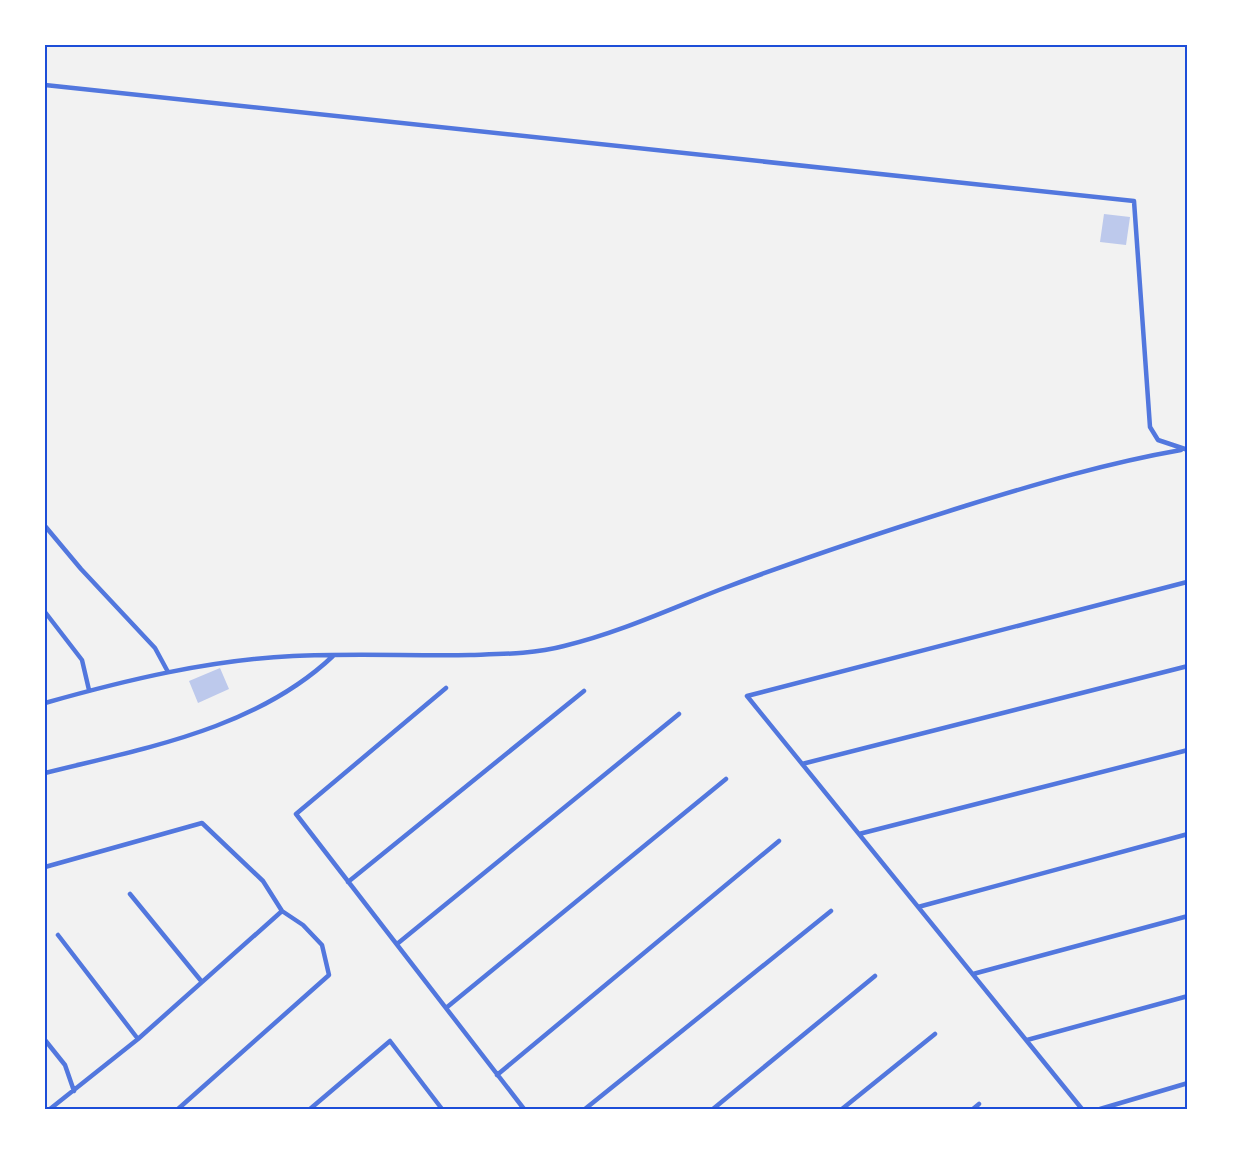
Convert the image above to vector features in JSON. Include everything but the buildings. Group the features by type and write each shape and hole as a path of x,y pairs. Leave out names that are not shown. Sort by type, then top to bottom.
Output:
{"lane":[{"path":"45,85 1134,201 1150,427 1158,440 1186,450"},
{"path":"45,703 175,670 265,659 501,654 562,647 642,622 719,590 898,527 1034,485 1139,458 1186,450"},
{"path":"45,526 81,569 155,648 168,672"},
{"path":"1082,1109 747,696 1187,582"},
{"path":"45,612 82,660 89,690"},
{"path":"45,621 51,620"},
{"path":"45,773 207,731 284,693 313,675 334,656"},
{"path":"802,764 1188,666"},
{"path":"446,688 296,813 524,1109"},
{"path":"348,882 584,691"},
{"path":"397,944 679,714"},
{"path":"859,834 1188,750"},
{"path":"446,1008 726,778"},
{"path":"45,867 202,823 263,881 282,911 303,925 322,945 329,975 178,1109"},
{"path":"918,907 1188,834"},
{"path":"497,1075 779,842"},
{"path":"130,894 202,982"},
{"path":"50,1109 138,1039 282,911"},
{"path":"585,1109 831,911"},
{"path":"973,974 1188,916"},
{"path":"58,935 138,1039"},
{"path":"713,1109 875,975"},
{"path":"1026,1041 1188,996"},
{"path":"842,1109 935,1034"},
{"path":"45,1040 65,1065 74,1091"},
{"path":"310,1109 390,1041 440,1108"},
{"path":"1100,1109 1188,1083"},
{"path":"973,1109 979,1104"}]}
